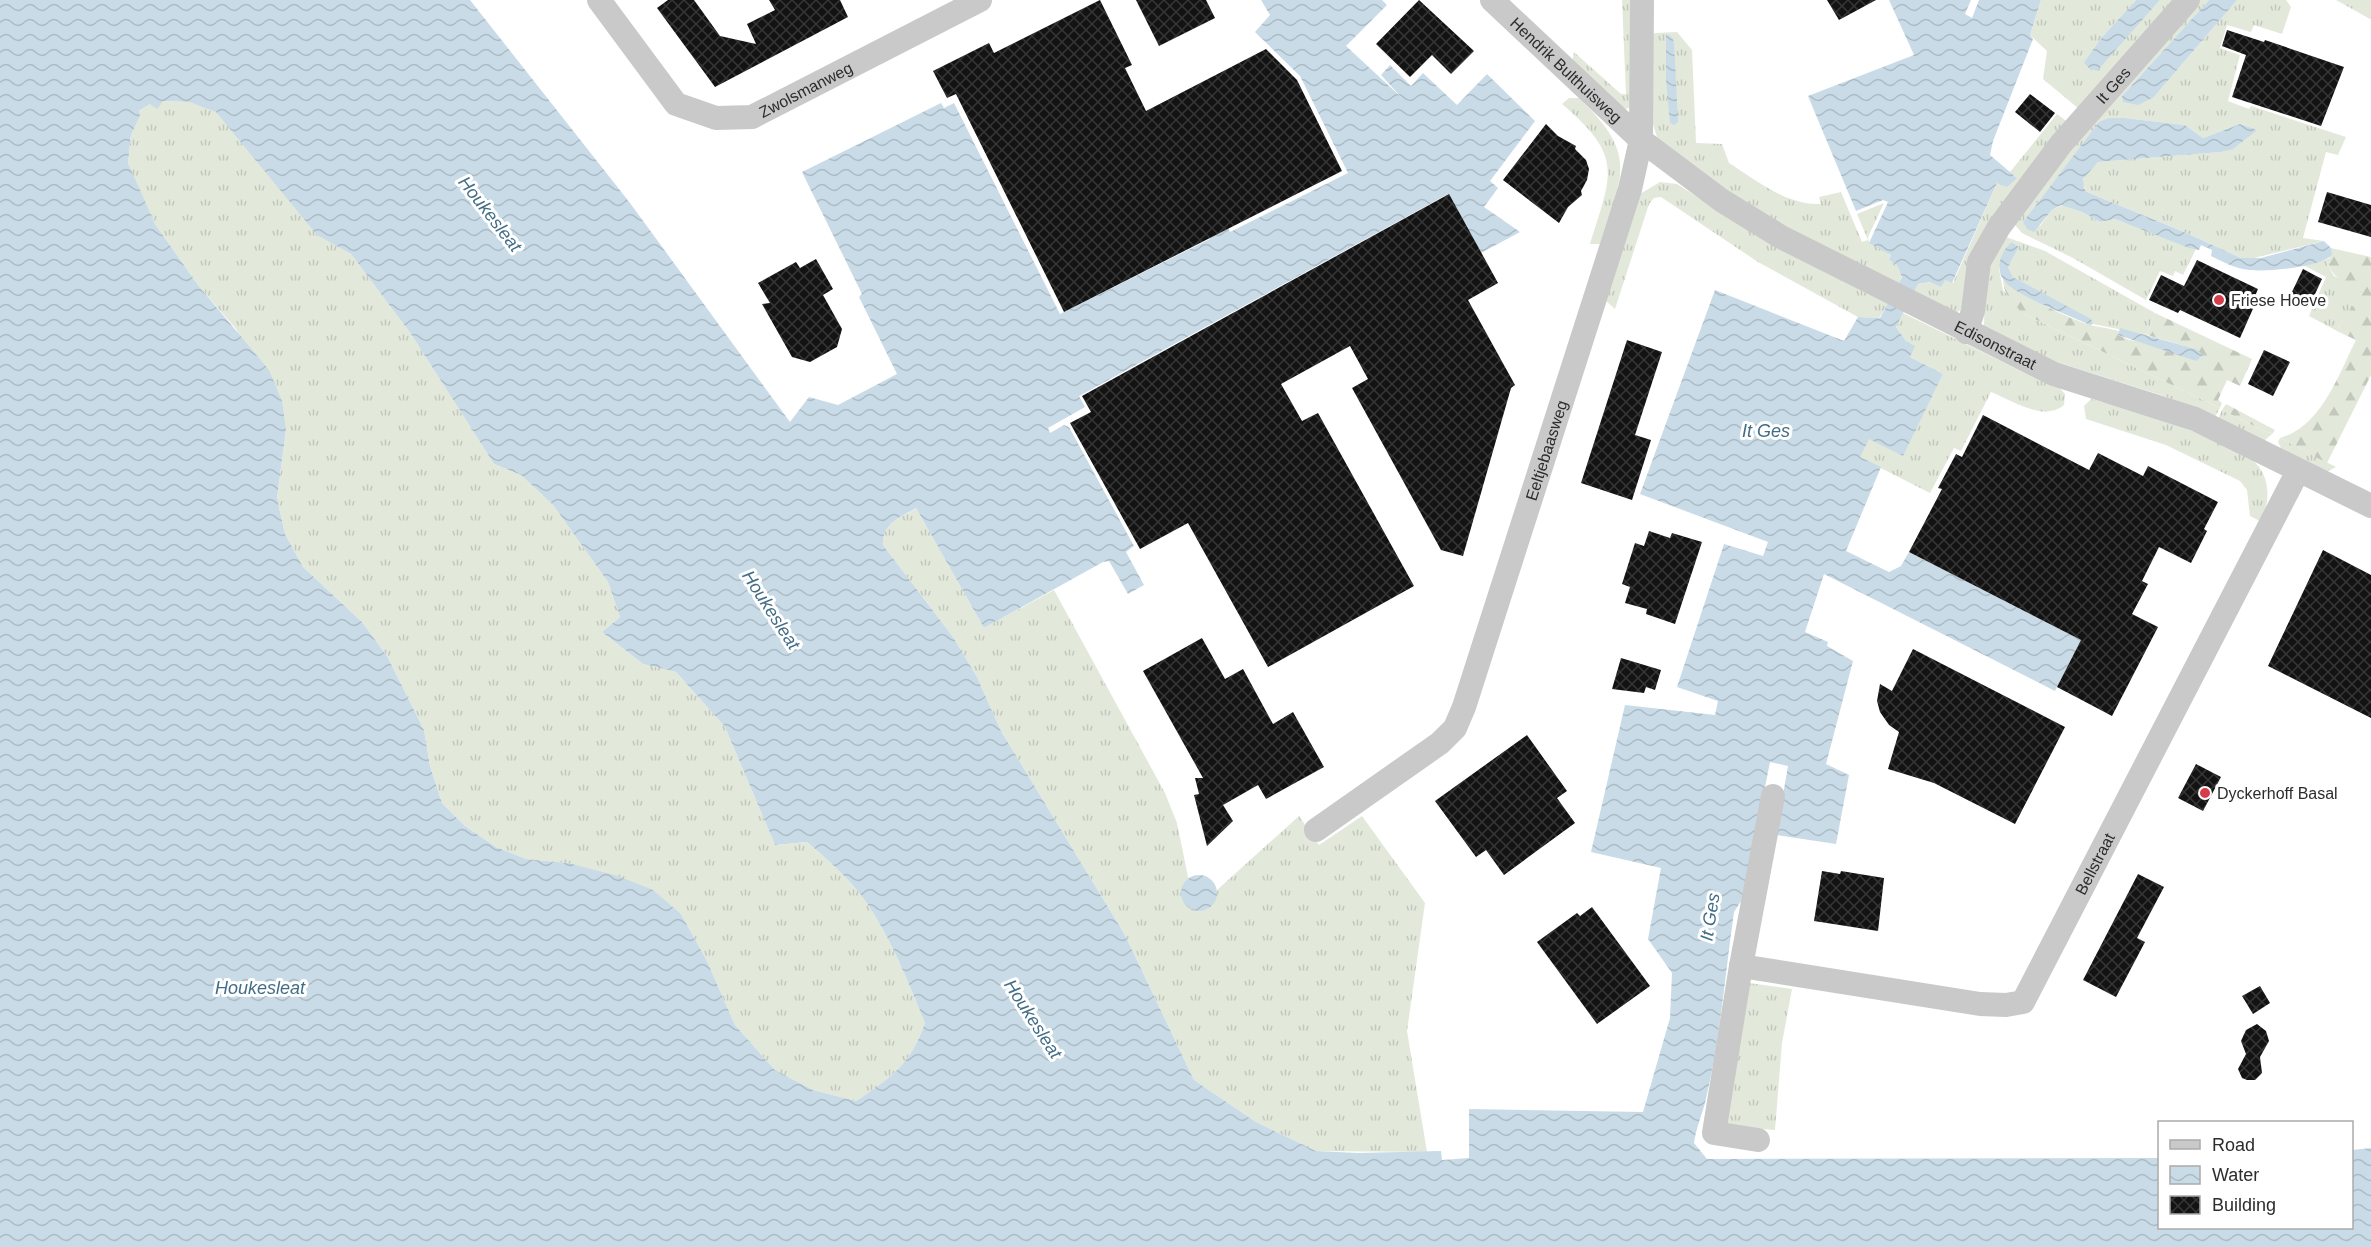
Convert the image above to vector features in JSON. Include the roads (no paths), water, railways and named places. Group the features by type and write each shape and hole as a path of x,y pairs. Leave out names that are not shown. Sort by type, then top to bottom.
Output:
{"street":[{"name":"Zwolsmanweg","path":"599,0 676,104 716,118 752,117 980,0"},
{"name":"Hendrik Bulthuisweg","path":"1492,0 1641,140"},
{"name":"Eeltjebaasweg","path":"1317,830 1440,743 1455,728 1522,532 1630,189 1641,140 1642,0"},
{"name":"It Ges","path":"1966,332 1973,311 1979,262 1999,227 2061,144 2188,0"},
{"name":"Edisonstraat","path":"1641,140 1721,200 1781,237 1900,299 2054,374 2196,419 2371,506"},
{"name":"Bellstraat","path":"1741,966 1980,1004 2006,1005 2023,1002 2298,471"},
{"path":"1758,1140 1714,1133 1741,966 1773,796"}],"water":[{"name":"Houkesleat","path":"0,0 470,0 630,203 790,422 809,397 838,405 897,374 859,297 862,294 802,172 941,103 944,108 954,103 1060,314 1210,239 1172,162 1190,152 1230,232 1348,173 1300,76 1255,32 1270,15 1261,0 1382,0 1387,5 1346,46 1401,97 1381,75 1390,65 1411,86 1423,73 1457,105 1487,74 1535,121 1490,181 1498,188 1484,207 1520,232 1481,253 1448,194 1079,396 1085,407 1048,428 1050,433 1064,425 1069,427 1134,546 1126,552 1144,585 1128,594 1109,561 1103,562 984,628 916,508 893,522 885,531 883,538 883,545 953,637 977,677 1001,731 1125,935 1194,1080 1256,1122 1316,1151 1358,1153 1441,1151 1442,1160 1469,1158 1469,1109 1643,1112 1670,1018 1672,973 1648,939 1661,868 1591,852 1625,705 1715,715 1718,701 1677,687 1724,544 1763,556 1768,542 1640,494 1715,290 1844,341 1858,317 1880,318 1902,277 1897,265 1889,260 1891,255 1869,243 1888,202 1883,200 1856,211 1808,96 1914,55 1889,0 1971,0 1965,14 1972,18 1979,0 2041,0 2030,35 2033,39 1993,141 1990,155 2017,178 2007,187 1997,183 1952,283 1945,280 1941,287 1930,282 1918,284 1896,327 1906,341 1915,346 1910,357 1943,374 1903,456 1869,439 1860,457 1881,467 1846,551 1889,572 1901,566 1909,552 2081,640 2055,691 1824,574 1805,632 1828,642 1827,646 1853,661 1826,764 1849,775 1836,844 1776,835 1788,766 1770,762 1743,898 1734,912 1715,1056 1694,1143 1707,1159 2158,1158 2158,1229 2353,1229 2353,1150 2371,1148 2371,1247 0,1247","holes":["163,101 189,102 216,112 317,235 351,254 411,334 494,464 521,475 553,505 608,582 620,617 602,632 643,664 676,672 725,727 775,845 807,842 846,878 866,902 891,945 925,1023 906,1060 890,1077 856,1101 813,1090 775,1070 735,1025 707,961 681,914 653,890 618,876 568,863 526,859 496,847 465,826 442,803 430,766 424,730 387,656 362,622 303,567 285,534 277,498 286,430 282,401 269,370 198,285 155,224 128,163 131,135 140,116 139,111 150,104 157,109"]},
{"path":"2136,0 2160,0 2097,71 2091,70 2084,63 2085,61 2103,36"},
{"path":"2209,0 2237,0 2154,97 2138,105 2123,102 2122,96"},
{"path":"1666,34 1672,37 1674,42 1678,122 1674,125 1670,123 1666,80"},
{"path":"2109,118 2185,125 2203,138 2240,124 2256,131 2233,149 2221,152 2098,162 2083,179 2087,192 2241,258 2261,258 2324,241 2331,248 2332,255 2317,263 2293,268 2245,269 2211,256 2212,250 2201,245 2199,250 2189,248 2115,219 2100,222 2082,212 2061,205 2052,210 2034,232 2027,229 2023,222 2099,122"},
{"path":"2012,242 2019,247 2008,267 2013,277 2091,319 2093,324 2090,325 2034,300 2006,283 1999,267 2004,251"},
{"path":"2120,328 2196,349 2203,355 2196,361 2118,335"},
{"path":"1199,875 1212,880 1217,893 1212,906 1199,911 1186,906 1181,893 1186,880"}],"place":[{"name":"Friese Hoeve","path":"2219,300"},
{"name":"Dyckerhoff Basal","path":"2205,793"}]}
